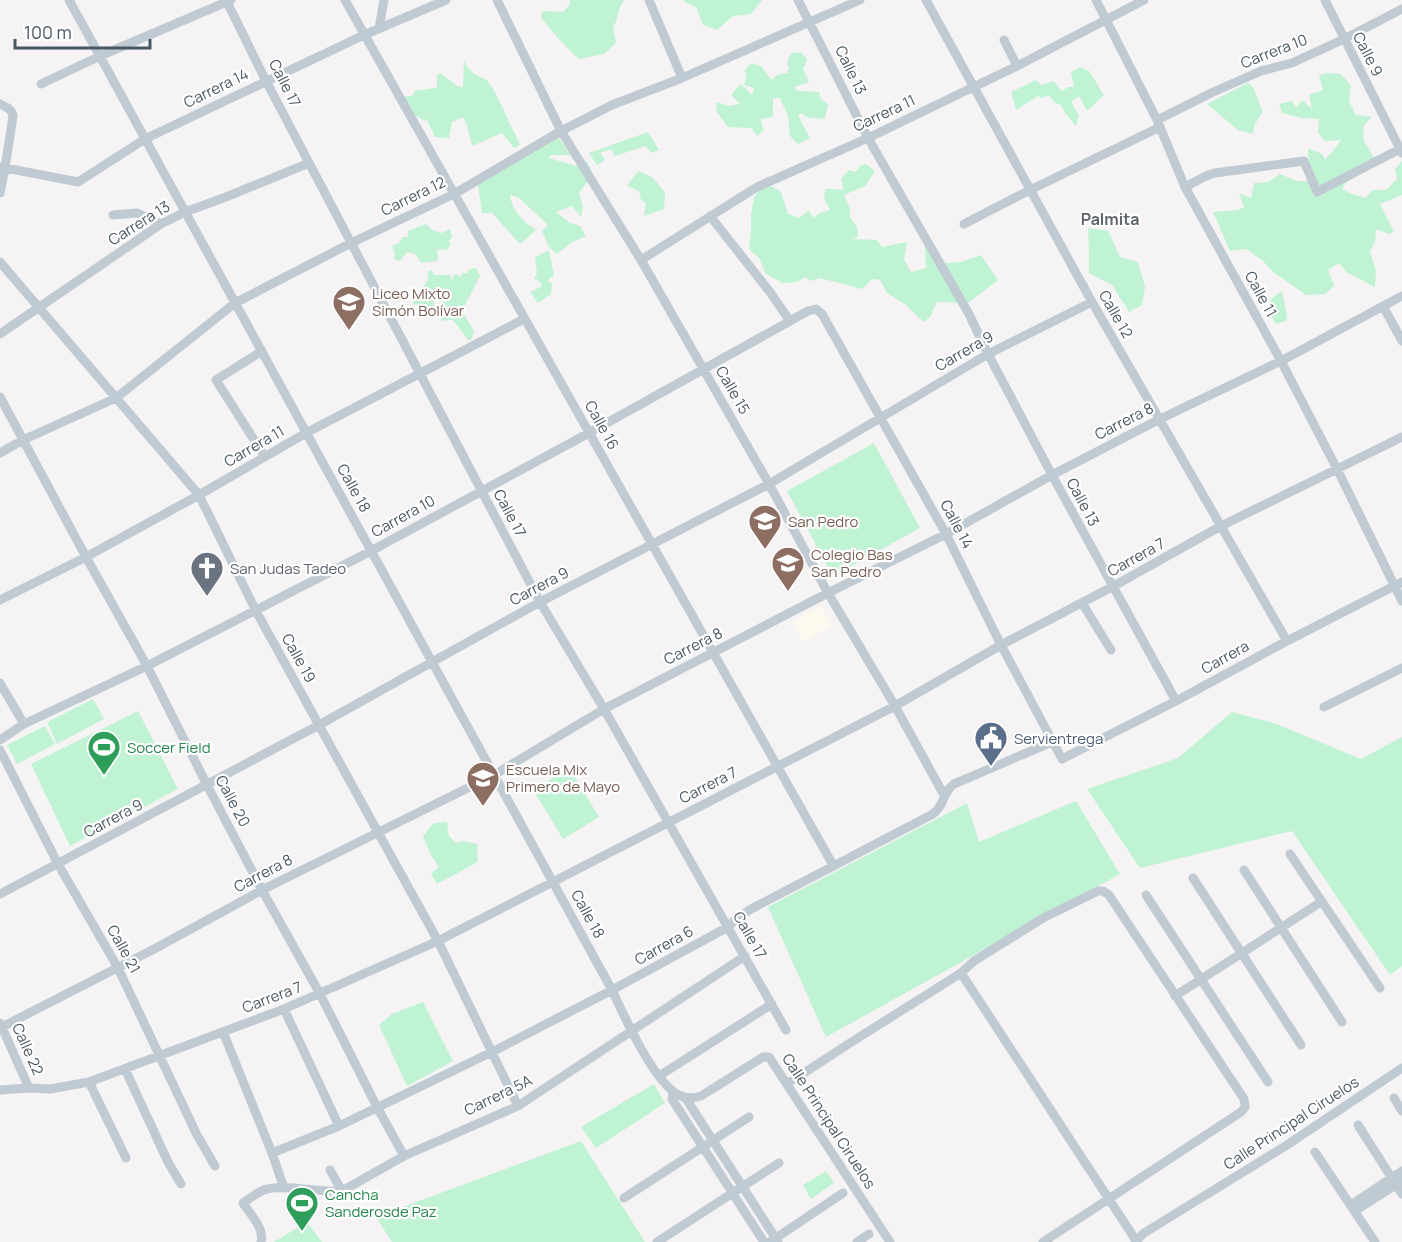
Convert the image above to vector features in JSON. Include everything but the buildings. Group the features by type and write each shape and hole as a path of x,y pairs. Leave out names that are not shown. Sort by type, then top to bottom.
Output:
{"street":[{"name":"Calle 18","path":"69,0 612,990"},
{"path":"41,84 228,0"},
{"name":"Calle 17","path":"228,0 266,81 540,602 604,709 786,1030"},
{"name":"Calle 16","path":"345,0 833,866"},
{"path":"378,29 384,0"},
{"name":"Carrera 14","path":"3,167 78,182 146,139 364,35 446,0"},
{"name":"Calle 15","path":"497,0 561,131 641,260 944,795"},
{"path":"649,0 682,78"},
{"name":"Calle 13","path":"798,0 868,138 969,314 1052,475 1176,701"},
{"name":"Carrera 12","path":"0,453 116,398 235,303 351,243 454,194 561,131 612,105 682,78 860,0"},
{"name":"Calle 12","path":"926,0 1092,302 1287,641"},
{"name":"Calle 11","path":"1096,0 1159,123 1185,187 1281,361 1398,584 1402,601"},
{"name":"Carrera 11","path":"641,260 758,188 973,88 1144,0"},
{"name":"Calle 9","path":"1325,0 1401,150"},
{"name":"Carrera 10","path":"964,224 1159,123 1211,93 1261,71 1292,63 1402,9"},
{"path":"1004,40 1017,66"},
{"path":"0,104 9,109 13,116 0,193"},
{"path":"1185,187 1215,173 1304,161 1317,192 1401,150"},
{"name":"Carrera 13","path":"0,334 161,224 309,162"},
{"path":"113,215 136,213 161,224"},
{"path":"710,216 790,321"},
{"name":"Calle 19","path":"0,262 199,495 256,611 438,941 518,1106"},
{"name":"Carrera 8","path":"1,1026 118,968 262,890 494,775 604,709 946,534 1160,419 1281,361 1402,296"},
{"name":"Carrera 9","path":"0,894 207,785 540,602 769,484 988,354 1092,302"},
{"path":"1383,306 1402,340"},
{"name":"Carrera 10","path":"0,740 24,724 147,666 371,551 589,433 808,310 816,309"},
{"name":"Calle 14","path":"816,309 822,314 946,534 1001,645 1062,759"},
{"name":"Carrera 11","path":"0,600 199,495 306,433 524,319"},
{"path":"262,351 216,380 265,457"},
{"name":"Calle 20","path":"0,397 147,666 262,890 320,994 404,1156"},
{"name":"Carrera 7","path":"0,1090 50,1089 89,1082 284,1009 438,941 895,706 1001,645 1221,526 1402,437"},
{"name":"Carrera","path":"1062,759 1398,584"},
{"path":"1082,603 1111,650"},
{"path":"1324,707 1402,668"},
{"path":"0,683 24,724"},
{"name":"Carrera 6","path":"272,1153 339,1126 492,1052 612,990 728,927 751,909 933,814 942,805 944,795 954,784 1052,742"},
{"name":"Calle 21","path":"0,750 58,864 118,968 197,1136 215,1166"},
{"path":"1290,854 1380,988"},
{"path":"1244,870 1342,1022"},
{"path":"1193,878 1301,1045"},
{"path":"787,1084 961,973 974,961 1042,918 1098,891 1103,891 1109,895 1244,1099 1245,1107 1241,1112 1043,1242"},
{"path":"1146,895 1268,1082"},
{"path":"1175,996 1322,902"},
{"name":"Carrera 5A","path":"342,1191 404,1156 518,1106 745,956"},
{"path":"961,973 1136,1242"},
{"path":"612,990 631,1031 659,1076 665,1085 685,1097 775,1241 843,1193"},
{"path":"659,1076 772,1004"},
{"path":"284,1009 339,1126"},
{"name":"Calle 22","path":"1,1026 29,1088"},
{"path":"223,1032 284,1188"},
{"name":"Calle Principal Ciruelos","path":"685,1097 701,1096 764,1057 769,1057 890,1242"},
{"name":"Calle Principal Ciruelos","path":"1136,1242 1144,1233 1287,1145 1402,1068"},
{"path":"125,1069 168,1162 181,1184"},
{"path":"89,1082 126,1158"},
{"path":"673,1091 672,1099 764,1242"},
{"path":"1394,1098 1402,1111"},
{"path":"681,1113 691,1107"},
{"path":"624,1198 749,1117"},
{"path":"1358,1125 1397,1181 1402,1194"},
{"path":"1315,1152 1375,1242"},
{"path":"657,1242 779,1163"},
{"path":"262,1241 262,1233 243,1203 262,1191 270,1189 342,1191 330,1170"},
{"path":"1353,1208 1397,1181 1402,1171"},
{"path":"857,1242 869,1234"}],"shaded area":[{"path":"821,606 832,626 804,642 792,622"}],"green space":[{"path":"570,0 624,0 613,28 616,43 604,54 579,59 541,18 542,11 563,12 570,4"},
{"path":"683,0 762,0 751,14 733,16 717,30 703,25 696,7"},
{"path":"801,52 807,60 803,69 809,82 794,87 797,91 819,92 821,99 828,104 825,119 806,117 802,113 798,116 810,138 798,144 790,136 788,116 780,98 773,98 773,117 760,119 764,130 757,136 751,128 728,127 716,111 717,102 728,106 740,104 731,95 741,84 752,95 754,88 744,85 745,70 752,63 762,67 771,80 777,75 787,73 789,68 787,63 791,53"},
{"path":"464,61 474,74 487,80 495,92 520,145 514,148 502,133 472,146 463,117 452,122 449,138 435,137 426,118 425,121 413,114 412,108 405,107 402,97 412,96 416,90 437,88 437,75 441,73 457,86 463,87"},
{"path":"1080,67 1089,71 1104,95 1087,111 1079,96 1071,102 1079,116 1076,126 1061,105 1055,103 1049,95 1042,98 1038,96 1016,110 1011,92 1036,80 1041,85 1054,81 1061,91 1074,87 1071,72"},
{"path":"1341,74 1351,86 1349,101 1356,115 1372,117 1364,125 1363,139 1376,161 1348,179 1342,189 1365,198 1373,190 1386,190 1397,179 1395,169 1402,161 1402,195 1380,204 1394,232 1389,234 1376,229 1375,241 1370,252 1376,270 1375,287 1346,272 1339,263 1328,270 1334,286 1325,294 1306,295 1273,272 1247,249 1230,251 1213,212 1238,210 1244,207 1239,193 1251,198 1254,183 1268,182 1280,174 1296,181 1310,181 1308,148 1322,154 1325,159 1341,140 1325,141 1318,133 1319,119 1301,118 1282,113 1279,104 1292,101 1296,108 1302,100 1312,109 1309,95 1323,90 1319,75"},
{"path":"1248,83 1255,92 1263,111 1255,124 1253,134 1238,130 1207,104"},
{"path":"648,132 659,150 651,153 646,146 615,156 611,149 600,153 605,160 597,165 589,153"},
{"path":"557,136 571,155 551,155 549,158 576,166 587,162 593,174 579,193 583,206 581,217 572,206 556,212 570,223 580,226 586,236 572,242 557,254 549,247 542,231 548,225 518,197 510,195 516,211 536,230 520,244 492,213 482,213 478,185"},
{"path":"866,164 875,171 865,186 844,195 850,209 850,217 857,227 858,237 852,239 877,240 882,247 907,242 904,260 911,272 926,268 925,245 939,263 961,262 981,255 998,280 968,303 937,302 930,317 923,322 905,304 887,293 880,280 872,279 862,289 820,278 810,281 805,277 797,282 782,283 766,274 759,258 749,249 754,197 760,190 771,186 781,192 788,214 799,218 809,210 813,218 830,210 824,198 826,189 843,190 841,179 849,170 856,172 861,165"},
{"path":"638,171 652,177 665,192 664,209 644,216 646,203 641,200 639,191 627,186"},
{"path":"426,224 432,230 442,233 450,229 452,237 448,242 451,243 446,250 437,249 438,261 421,263 415,254 407,252 400,261 394,259 395,253 392,246 399,243 403,237 408,237 408,231"},
{"path":"1088,228 1108,231 1120,257 1138,262 1145,287 1142,305 1129,312 1112,285 1089,273"},
{"path":"549,250 554,275 547,281 552,283 551,294 538,303 530,292 541,287 541,283 534,278 537,273 535,257"},
{"path":"476,268 480,276 462,311 474,331 469,341 453,320 442,320 436,313 447,315 448,310 444,302 440,301 441,295 436,289 427,296 433,300 433,307 427,308 413,304 413,301 428,280 428,272 432,270 434,275 450,275 452,281 453,276 457,274 461,278 462,273"},
{"path":"1282,291 1287,316 1286,321 1276,324 1270,313 1269,305 1270,301"},
{"path":"874,443 920,528 833,576 787,491"},
{"name":"Soccer Field","path":"93,699 104,719 57,744 47,722"},
{"name":"Soccer Field","path":"138,711 178,789 70,846 31,764"},
{"path":"1232,712 1274,723 1361,759 1402,737 1402,966 1390,975 1292,831 1140,868 1087,789 1178,758"},
{"path":"45,726 55,744 17,764 7,745"},
{"path":"564,770 576,779 599,817 563,839 534,791"},
{"path":"1076,801 1120,874 826,1037 768,907 967,803 979,842"},
{"path":"447,822 449,836 456,843 463,841 477,844 478,862 437,884 431,874 439,867 423,836 434,823"},
{"path":"423,1002 453,1061 407,1086 379,1025 392,1014"},
{"path":"654,1084 665,1103 596,1148 581,1127"},
{"path":"581,1141 645,1242 392,1242 376,1217"},
{"path":"826,1171 834,1183 811,1199 803,1185"},
{"name":"Cancha Sanderosde Paz","path":"307,1222 322,1242 274,1242"}],"place":[{"name":"Liceo Mixto Simón Bolívar","path":"349,331"},
{"name":"San Pedro","path":"765,550"},
{"name":"Colegio Bas San Pedro","path":"788,592"},
{"name":"San Judas Tadeo","path":"207,597"},
{"name":"Servientrega","path":"991,767"},
{"name":"Soccer Field","path":"104,776"},
{"name":"Escuela Mix Primero de Mayo","path":"483,807"},
{"name":"Cancha Sanderosde Paz","path":"302,1232"}],"district":[{"name":"Palmita","path":"1110,219"}]}
